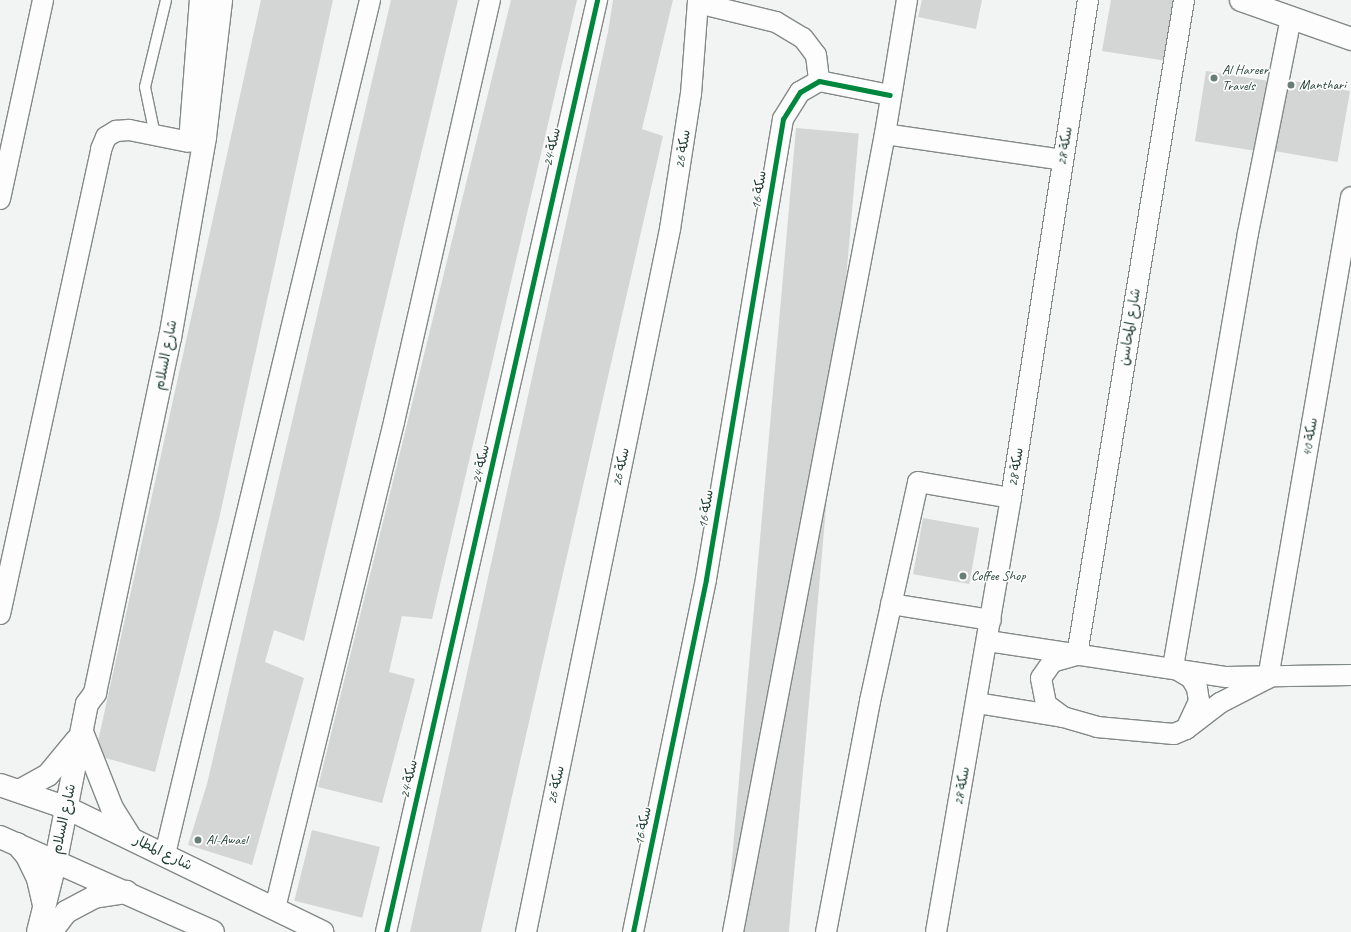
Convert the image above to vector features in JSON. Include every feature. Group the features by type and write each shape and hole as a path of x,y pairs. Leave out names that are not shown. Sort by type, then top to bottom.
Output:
{"street":[{"path":"0,199 43,0"},
{"name":"شارع السلام","path":"87,704 80,690 161,316 189,142 201,0"},
{"name":"شارع السلام","path":"38,932 56,860 87,704 95,693 170,338 205,137 221,0"},
{"path":"165,854 370,0"},
{"path":"275,908 394,422 490,0"},
{"name":"سكة 24","path":"386,932 597,0"},
{"path":"733,932 885,134 890,95 907,0"},
{"name":"سكة 28","path":"936,932 988,641 1088,0"},
{"name":"شارع المحاسن","path":"1077,655 1184,0"},
{"path":"1240,0 1270,5 1291,18 1351,39"},
{"path":"698,1 776,22 803,38 816,55 819,81 890,95"},
{"name":"سكة 26","path":"526,932 670,229 691,94 698,1"},
{"path":"1173,667 1248,233 1291,18"},
{"name":"سكة 16","path":"633,932 706,579 783,118 800,92 819,81"},
{"path":"0,614 101,149 106,138 116,131 129,130 189,142"},
{"path":"885,134 1063,160"},
{"name":"سكة 40","path":"1268,678 1351,197"},
{"path":"826,932 891,604 918,482 1011,498"},
{"path":"891,604 991,620"},
{"path":"988,641 1077,655 1173,667 1226,677 1268,678 1351,675"},
{"path":"1063,718 1046,704 1041,678 1052,662 1077,655"},
{"path":"1173,667 1191,678 1197,688 1199,700 1186,729"},
{"path":"977,703 1063,718 1097,727 1174,734 1186,729 1220,703 1268,678"},
{"path":"10,788 48,775 58,767 82,732"},
{"path":"82,732 112,808 130,837"},
{"name":"شارع المطار","path":"10,788 67,808 130,837 322,932"},
{"path":"9,840 213,932"},
{"path":"9,840 27,856 38,879 44,906"},
{"path":"51,932 66,912 94,897 126,892"}],"lane":[{"path":"155,135 145,87 166,0"}],"building":[{"path":"261,0 333,0 219,519 155,772 95,755"},
{"path":"391,0 458,0 304,641 274,630 265,662 304,678 252,865 188,845 207,784"},
{"path":"511,0 577,0 432,619 402,616 389,672 415,679 382,803 318,787"},
{"path":"613,0 673,0 642,129 663,136 481,932 410,932 608,32"},
{"path":"922,0 982,0 976,29 918,17"},
{"path":"1111,0 1177,0 1167,61 1102,51"},
{"path":"1206,71 1269,81 1258,151 1195,141"},
{"path":"1287,80 1350,91 1338,162 1274,151"},
{"path":"796,128 859,133 789,932 726,932"},
{"path":"923,518 979,528 969,584 913,574"},
{"path":"312,830 380,847 362,918 294,901"}],"cycle path":[{"path":"386,932 597,0"},
{"path":"633,932 706,579 783,119 800,92 819,81 890,95"}],"place":[{"name":"Al Hareer Travels","path":"1214,78"},
{"name":"Manthari","path":"1291,85"},
{"name":"Coffee Shop","path":"963,576"},
{"name":"Al-Awael","path":"198,840"}]}
